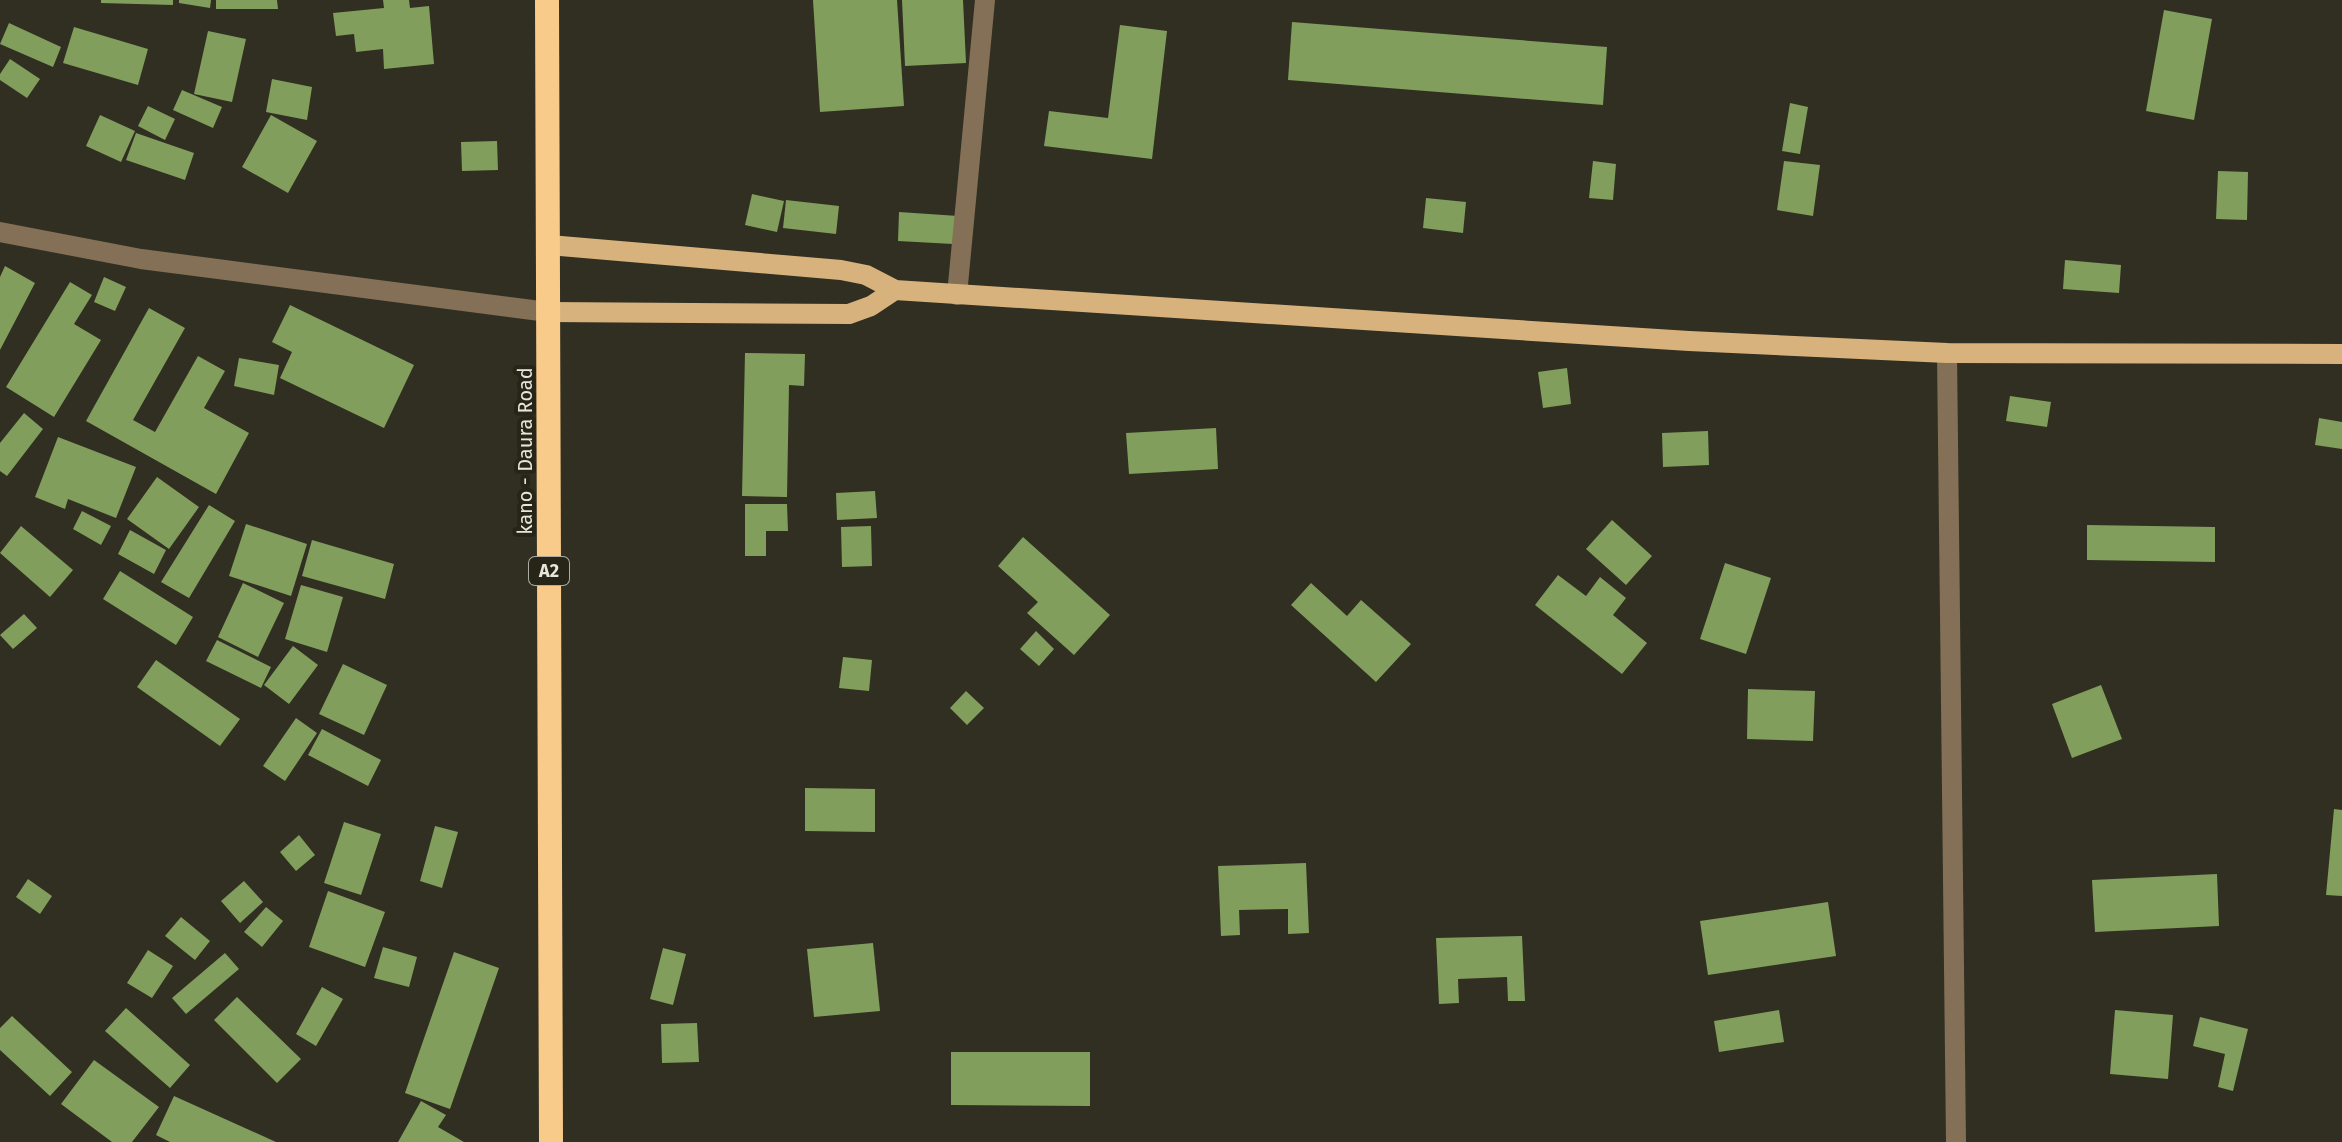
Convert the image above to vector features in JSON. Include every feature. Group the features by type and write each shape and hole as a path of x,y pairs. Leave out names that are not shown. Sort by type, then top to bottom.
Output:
{"highway":[{"name":"kano - Daura Road","path":"547,0 551,1142"}],"main road":[{"path":"549,245 841,270 866,275 895,290 1689,341 1947,353 2342,354"},
{"path":"548,312 849,314 871,306 895,290"}],"street":[{"path":"957,295 985,0"},
{"path":"0,232 141,259 548,312"},
{"path":"1947,353 1956,1142"}],"building":[{"path":"101,0 173,0 173,5 101,3"},
{"path":"179,0 211,0 210,8 179,3"},
{"path":"216,0 277,0 278,9 216,9"},
{"path":"383,0 409,0 410,8 429,6 434,64 384,69 383,49 356,52 354,34 336,36 333,13 384,8"},
{"path":"813,0 897,0 904,106 820,112"},
{"path":"902,0 963,0 966,63 905,66"},
{"path":"2164,10 2212,19 2194,120 2146,111"},
{"path":"1292,22 1607,47 1603,105 1288,80"},
{"path":"9,23 61,47 53,67 0,44"},
{"path":"1120,25 1167,31 1152,159 1044,146 1049,111 1108,118"},
{"path":"74,27 148,49 138,85 63,63"},
{"path":"208,31 246,39 232,102 194,94"},
{"path":"10,59 40,79 27,98 0,80 0,74"},
{"path":"272,79 312,87 307,120 266,112"},
{"path":"182,90 222,107 213,128 173,110"},
{"path":"1790,103 1808,107 1800,154 1782,151"},
{"path":"148,106 175,119 165,140 138,126"},
{"path":"100,115 135,131 121,162 86,146"},
{"path":"271,115 317,141 288,193 242,167"},
{"path":"136,133 194,153 185,180 126,160"},
{"path":"497,141 498,170 462,171 461,142"},
{"path":"1593,161 1616,164 1613,200 1589,198"},
{"path":"1784,161 1820,165 1813,216 1777,210"},
{"path":"2218,171 2248,172 2247,220 2216,219"},
{"path":"752,194 784,201 777,232 745,225"},
{"path":"1426,198 1466,202 1463,233 1423,228"},
{"path":"786,200 839,206 836,234 783,228"},
{"path":"899,212 973,217 971,245 898,241"},
{"path":"2065,260 2121,265 2119,293 2063,289"},
{"path":"5,266 35,283 0,350 0,277"},
{"path":"104,277 126,287 115,311 94,302"},
{"path":"70,282 92,295 74,324 101,340 54,417 6,387"},
{"path":"290,305 414,365 384,428 280,378 292,352 272,342"},
{"path":"149,308 185,328 133,420 155,432 198,356 225,371 204,408 249,433 216,494 86,421"},
{"path":"745,353 805,354 804,386 789,385 787,497 742,496"},
{"path":"239,358 279,365 274,395 234,386"},
{"path":"1567,368 1571,404 1543,408 1538,372"},
{"path":"2010,396 2051,402 2047,427 2006,421"},
{"path":"24,413 43,429 7,476 0,471 0,443"},
{"path":"2319,418 2342,422 2342,449 2315,445"},
{"path":"1216,428 1218,469 1129,474 1126,433"},
{"path":"1708,431 1709,465 1663,467 1662,433"},
{"path":"58,437 136,467 116,518 68,499 65,509 35,497"},
{"path":"157,477 199,507 169,549 127,519"},
{"path":"875,491 877,518 837,520 836,493"},
{"path":"745,504 787,504 788,531 766,531 766,556 745,556"},
{"path":"209,505 235,521 189,598 161,582"},
{"path":"82,511 111,526 101,545 73,529"},
{"path":"1612,520 1652,556 1626,585 1586,549"},
{"path":"246,524 307,544 291,596 229,576"},
{"path":"2087,525 2215,527 2215,562 2087,560"},
{"path":"21,526 73,570 50,597 0,553"},
{"path":"871,526 872,566 842,567 841,527"},
{"path":"130,530 166,550 154,574 118,554"},
{"path":"1023,537 1110,615 1074,655 1027,613 1038,602 998,566"},
{"path":"312,540 394,564 385,599 302,576"},
{"path":"1725,563 1771,578 1746,654 1700,639"},
{"path":"120,571 193,617 176,645 103,599"},
{"path":"1558,575 1586,596 1600,577 1626,598 1613,615 1647,643 1622,674 1535,605"},
{"path":"243,583 284,603 258,657 218,637"},
{"path":"1311,583 1347,616 1361,600 1411,644 1376,682 1291,605"},
{"path":"301,585 343,597 327,652 285,639"},
{"path":"24,614 37,628 13,649 0,635"},
{"path":"1036,631 1054,649 1039,666 1020,649"},
{"path":"217,640 271,667 261,688 206,661"},
{"path":"293,646 318,665 289,704 264,685"},
{"path":"843,657 872,660 869,691 839,688"},
{"path":"156,660 240,719 220,746 137,687"},
{"path":"343,664 387,685 364,735 319,714"},
{"path":"2101,685 2122,739 2072,758 2052,704"},
{"path":"1748,689 1815,691 1813,741 1747,739"},
{"path":"966,691 984,708 967,725 950,708"},
{"path":"296,718 317,733 285,781 263,766"},
{"path":"322,729 381,760 368,786 308,755"},
{"path":"805,788 875,789 875,832 805,831"},
{"path":"2334,809 2342,810 2342,896 2326,895"},
{"path":"344,822 381,834 361,895 324,883"},
{"path":"435,826 458,832 442,888 420,881"},
{"path":"299,835 315,855 296,871 280,852"},
{"path":"1306,863 1309,933 1288,934 1288,909 1239,910 1240,935 1221,936 1218,866"},
{"path":"2217,874 2219,926 2095,932 2092,880"},
{"path":"28,879 52,896 40,914 16,897"},
{"path":"244,881 263,902 240,923 221,901"},
{"path":"328,891 385,912 365,967 309,947"},
{"path":"1828,902 1836,956 1708,975 1700,921"},
{"path":"266,907 283,921 262,947 244,932"},
{"path":"181,917 210,941 195,960 165,936"},
{"path":"1522,936 1525,1001 1508,1001 1507,977 1458,979 1459,1003 1439,1004 1436,938"},
{"path":"873,943 880,1011 814,1017 807,949"},
{"path":"383,947 417,957 409,987 374,978"},
{"path":"663,948 686,954 673,1005 650,999"},
{"path":"148,950 173,966 152,998 127,983"},
{"path":"454,952 499,968 450,1109 405,1093"},
{"path":"225,953 239,969 186,1014 172,998"},
{"path":"322,987 343,999 316,1046 296,1034"},
{"path":"237,997 301,1059 277,1083 214,1020"},
{"path":"126,1008 190,1065 170,1088 105,1031"},
{"path":"1779,1010 1784,1042 1719,1052 1714,1021"},
{"path":"2115,1010 2173,1015 2168,1079 2110,1074"},
{"path":"12,1016 72,1072 50,1096 0,1050 0,1028"},
{"path":"2200,1017 2248,1029 2233,1091 2218,1087 2225,1054 2193,1046"},
{"path":"697,1023 699,1062 662,1063 661,1024"},
{"path":"951,1052 1090,1052 1090,1106 951,1105"},
{"path":"94,1060 159,1107 132,1142 112,1142 61,1104"},
{"path":"174,1096 276,1142 170,1142 156,1135"},
{"path":"421,1101 446,1115 438,1127 464,1142 398,1142"}]}
